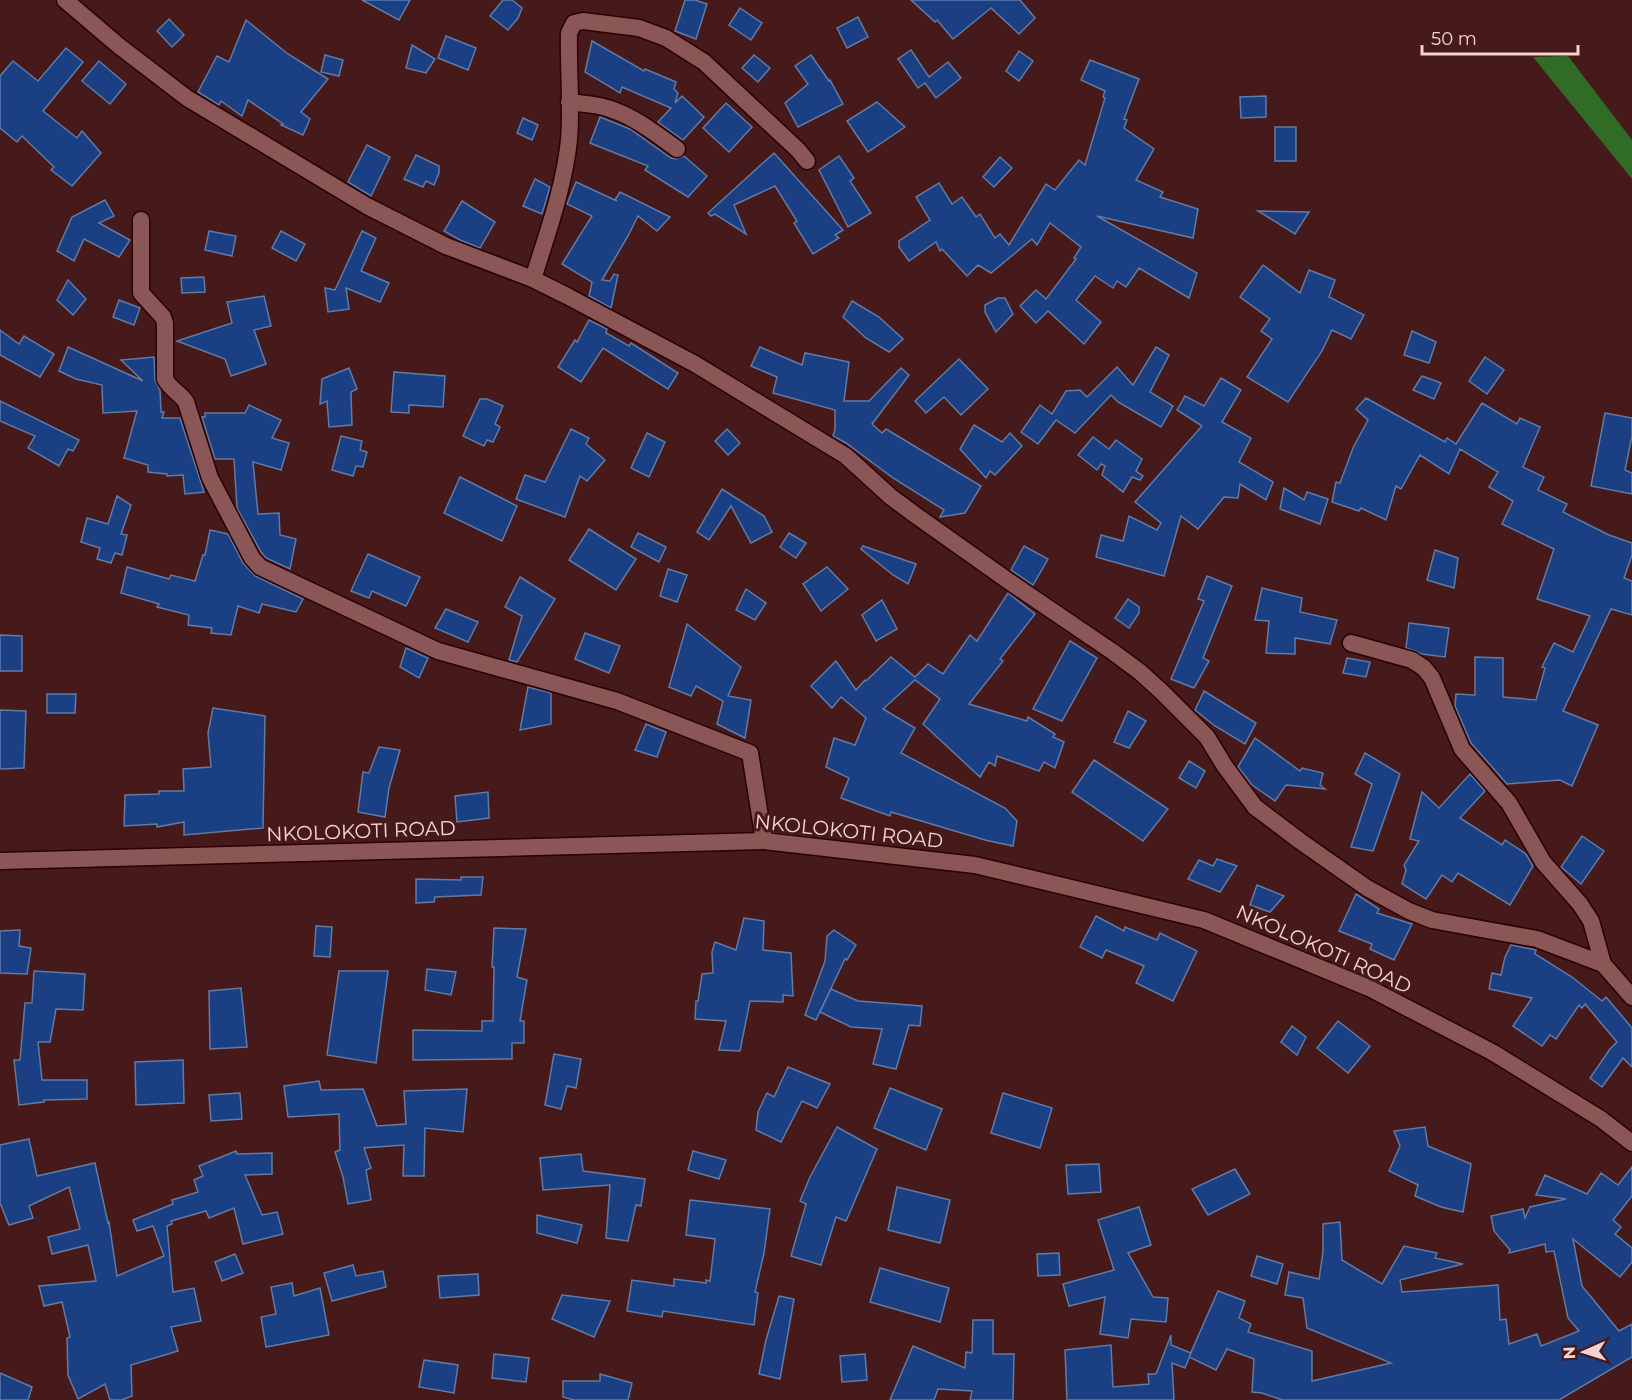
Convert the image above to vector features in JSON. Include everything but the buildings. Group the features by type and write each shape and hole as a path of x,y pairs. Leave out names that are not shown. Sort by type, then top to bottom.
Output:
{"street":[{"path":"65,0 187,98 402,226 446,246 532,279 695,364 846,456 891,497 998,574 1113,652 1147,679 1207,737 1224,765 1255,807 1367,888 1432,921 1537,939 1603,964"},
{"path":"532,279 564,173 569,139 569,33 574,23 583,21 639,28 666,38 704,62 807,161"},
{"path":"569,102 605,107 636,119 677,149"},
{"path":"141,220 141,293 163,317 165,323 165,379 169,387 186,402 210,478 252,558 260,567 438,651 617,701 750,753 764,841"},
{"path":"1351,643 1412,660 1424,668 1432,678 1462,749 1509,803 1543,862 1580,904 1591,921 1603,964 1632,997"},
{"name":"NKOLOKOTI ROAD","path":"0,861 764,841 975,865 1204,920 1369,988 1482,1047 1601,1119 1632,1143"}],"green space":[{"path":"1568,56 1632,140 1632,179 1533,57"}]}
